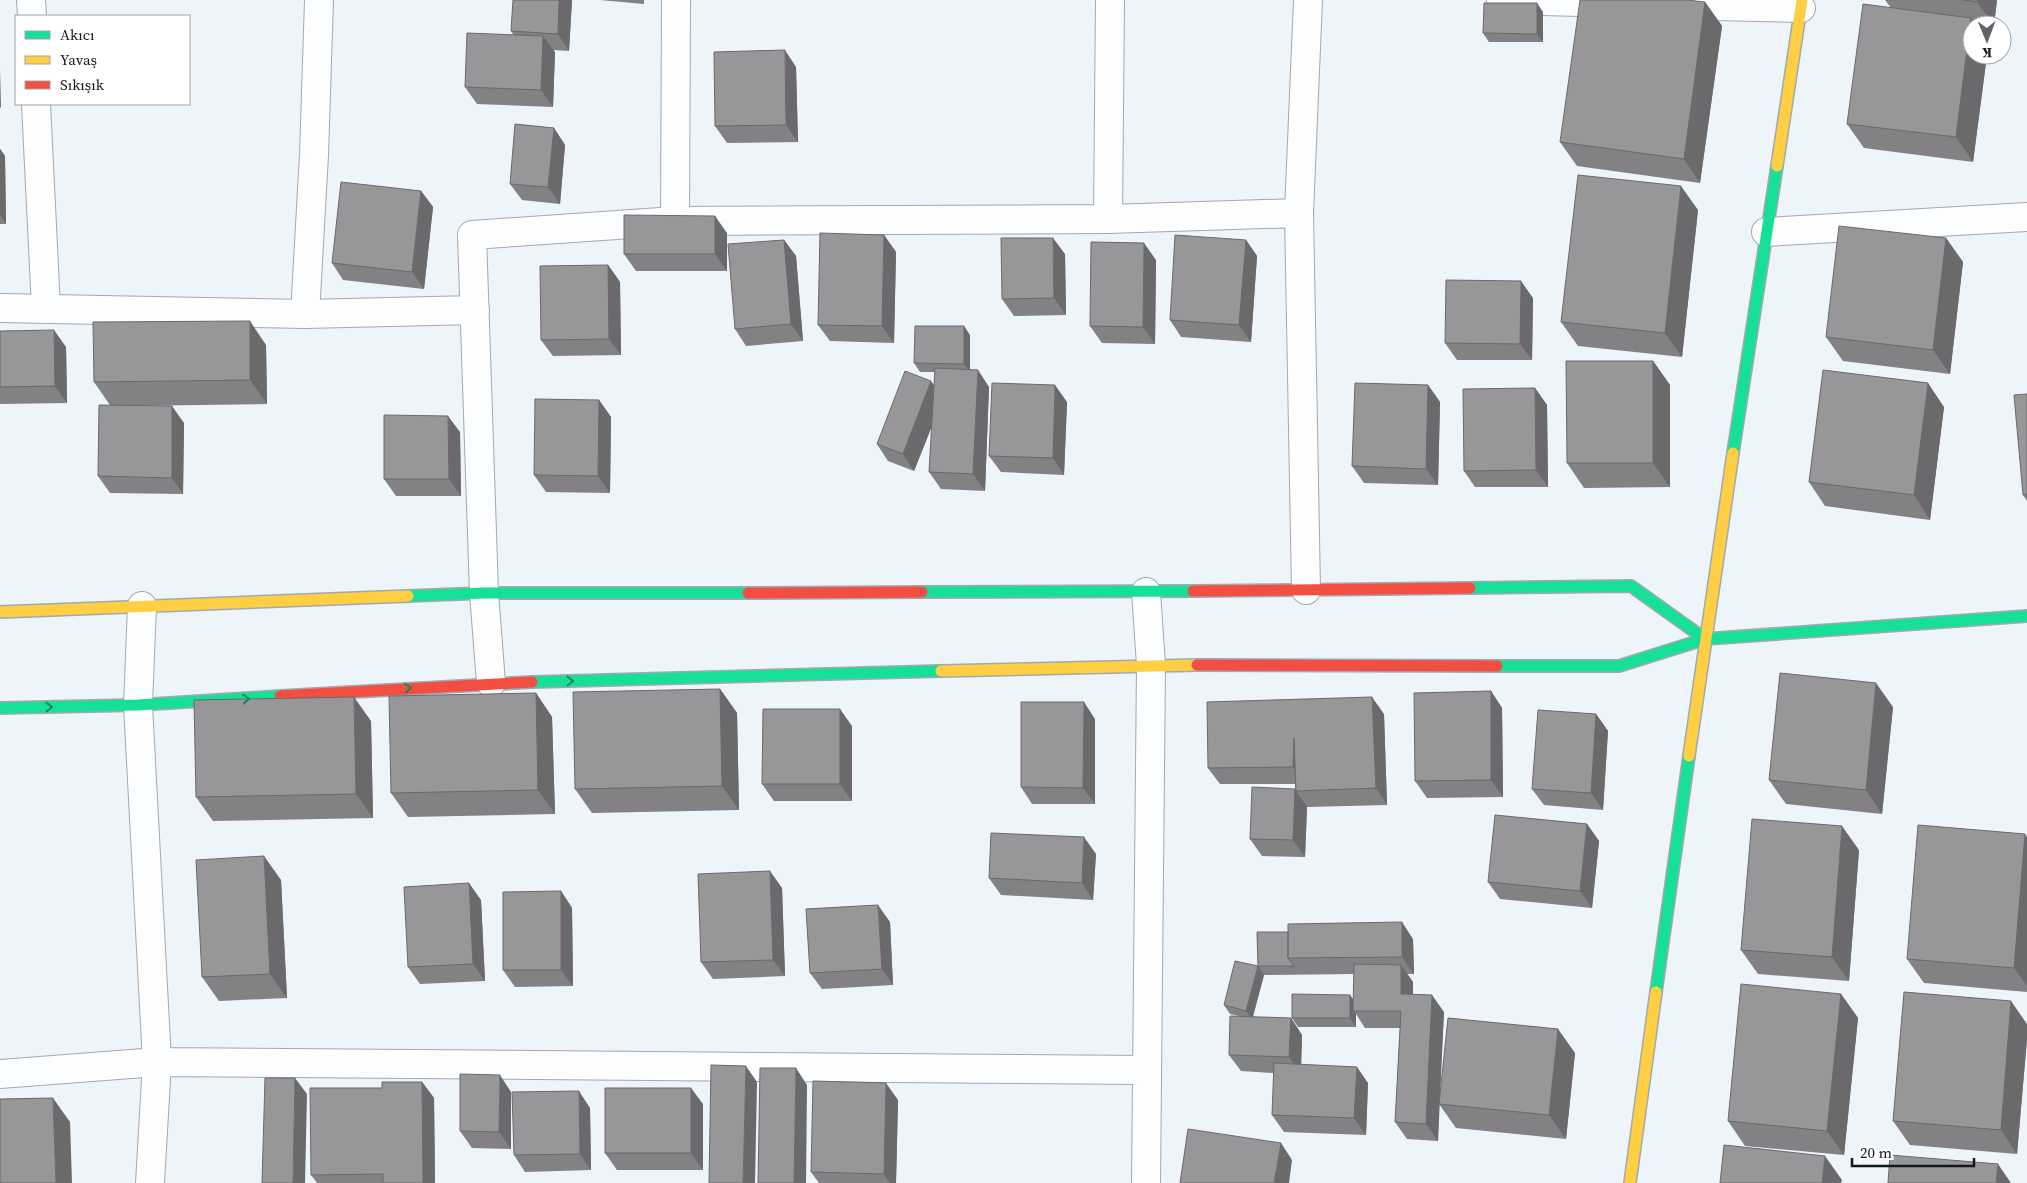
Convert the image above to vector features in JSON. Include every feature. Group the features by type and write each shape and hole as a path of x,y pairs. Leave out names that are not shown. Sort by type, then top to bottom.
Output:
{"street":[{"path":"31,0 32,15"},
{"path":"305,314 314,155 319,0"},
{"path":"675,221 676,0"},
{"path":"1108,219 1110,0"},
{"path":"1306,590 1299,213 1308,0"},
{"path":"1501,0 1801,4 1705,638 1630,1183"},
{"path":"36,105 46,308"},
{"path":"492,683 484,593 472,235 675,221 1108,219 1299,213"},
{"path":"1766,232 2027,217"},
{"path":"0,308 305,314 475,310"},
{"path":"0,612 484,593 1146,592 1632,586 1705,638"},
{"path":"1146,592 1151,665 1146,1183"},
{"path":"142,606 138,705 157,1062 150,1183"},
{"path":"0,708 138,705 492,683 1151,665 1619,666 1705,638 2027,616"},
{"path":"0,1074 157,1062 1147,1070"}],"building":[{"path":"513,0 559,0 558,34 511,31"},
{"path":"1580,0 1687,0 1705,2 1684,159 1560,142"},
{"path":"1484,3 1537,3 1537,34 1483,33"},
{"path":"1863,4 1962,17 1962,65 1965,65 1956,137 1847,124"},
{"path":"467,33 543,36 541,90 465,87"},
{"path":"785,50 786,125 715,126 714,52"},
{"path":"515,124 554,128 548,187 510,184"},
{"path":"1578,175 1681,186 1665,333 1561,322"},
{"path":"341,182 421,191 412,272 332,263"},
{"path":"624,215 715,216 715,254 624,254"},
{"path":"1839,226 1946,238 1933,350 1826,337"},
{"path":"820,233 884,235 882,326 818,325"},
{"path":"1175,235 1246,240 1239,325 1170,320"},
{"path":"1001,238 1053,238 1054,298 1002,299"},
{"path":"784,240 791,324 735,329 728,244"},
{"path":"1091,242 1144,243 1143,327 1090,326"},
{"path":"608,265 609,339 541,340 540,266"},
{"path":"1446,280 1521,281 1520,344 1445,343"},
{"path":"250,321 250,380 94,382 93,322"},
{"path":"915,326 964,326 964,364 914,363"},
{"path":"54,330 55,386 0,387 0,331"},
{"path":"1566,361 1653,361 1653,463 1567,463"},
{"path":"935,368 978,370 973,474 929,472"},
{"path":"1823,370 1928,383 1914,495 1809,482"},
{"path":"905,371 931,381 903,454 877,444"},
{"path":"992,383 1055,385 1053,458 989,456"},
{"path":"1355,383 1428,385 1426,469 1352,466"},
{"path":"1535,388 1536,470 1464,471 1463,389"},
{"path":"2027,394 2027,494 2023,495 2014,395"},
{"path":"535,399 599,400 598,476 534,475"},
{"path":"99,405 172,406 172,478 98,476"},
{"path":"384,415 448,416 449,479 384,479"},
{"path":"1780,673 1876,683 1866,790 1769,780"},
{"path":"720,689 722,786 575,789 573,692"},
{"path":"1491,691 1491,780 1415,781 1414,693"},
{"path":"536,693 538,790 391,793 389,696"},
{"path":"354,697 356,794 196,797 194,700"},
{"path":"1372,697 1376,788 1296,791 1294,738 1293,767 1208,768 1207,702"},
{"path":"1021,702 1084,702 1083,788 1021,787"},
{"path":"763,709 840,709 840,784 762,784"},
{"path":"1538,710 1596,714 1591,793 1532,789"},
{"path":"1252,787 1295,789 1293,840 1250,839"},
{"path":"1495,815 1587,824 1580,891 1488,882"},
{"path":"1752,819 1842,826 1832,957 1741,950"},
{"path":"1918,825 2025,834 2014,968 1907,959"},
{"path":"991,833 1084,837 1082,883 989,878"},
{"path":"264,856 270,974 202,977 196,860"},
{"path":"770,871 773,960 701,962 698,874"},
{"path":"469,883 473,964 408,967 404,887"},
{"path":"561,891 561,970 503,970 503,892"},
{"path":"878,905 882,969 810,973 806,909"},
{"path":"1402,922 1402,957 1288,958 1288,924"},
{"path":"1257,932 1288,932 1288,958 1294,966 1258,966"},
{"path":"1235,961 1258,966 1246,1011 1224,1005"},
{"path":"1354,964 1401,965 1401,994 1432,995 1426,1124 1395,1122 1401,1011 1353,1011"},
{"path":"1741,984 1841,994 1827,1131 1728,1121"},
{"path":"1904,992 2011,1001 2001,1130 1893,1121"},
{"path":"1292,994 1350,995 1350,1018 1292,1018"},
{"path":"1230,1016 1291,1018 1289,1057 1229,1055"},
{"path":"1448,1018 1558,1029 1549,1115 1439,1104"},
{"path":"1274,1063 1357,1067 1354,1118 1272,1115"},
{"path":"711,1065 746,1066 743,1183 709,1183"},
{"path":"760,1068 796,1068 794,1183 758,1183"},
{"path":"460,1074 500,1075 499,1132 460,1131"},
{"path":"265,1078 295,1078 293,1183 262,1183"},
{"path":"813,1081 886,1083 884,1174 811,1172"},
{"path":"382,1082 422,1082 423,1183 383,1183 383,1174 311,1175 310,1088 382,1088"},
{"path":"605,1088 691,1088 691,1153 605,1153"},
{"path":"579,1091 580,1154 514,1155 512,1092"},
{"path":"53,1098 56,1183 0,1183 0,1099"},
{"path":"1188,1129 1281,1143 1274,1183 1180,1183"},
{"path":"1724,1145 1825,1156 1822,1183 1720,1183"},
{"path":"1890,1155 1998,1164 1996,1183 1888,1183"}],"traffic: fast":[{"path":"1733,453 1777,166"},
{"path":"1470,588 1631,586 1705,639 1619,666 1497,666"},
{"path":"922,592 1193,591"},
{"path":"408,596 484,593 748,593"},
{"path":"1705,639 2027,616"},
{"path":"532,682 941,671"},
{"path":"0,708 138,705 280,696"},
{"path":"1656,992 1689,756"}],"traffic: slow":[{"path":"1777,166 1802,0"},
{"path":"1689,756 1733,453"},
{"path":"0,612 408,596"},
{"path":"941,671 1197,665"},
{"path":"1630,1183 1656,992"}],"traffic: jam":[{"path":"1193,591 1470,588"},
{"path":"748,593 922,592"},
{"path":"1197,665 1497,666"},
{"path":"280,696 532,682"}]}
